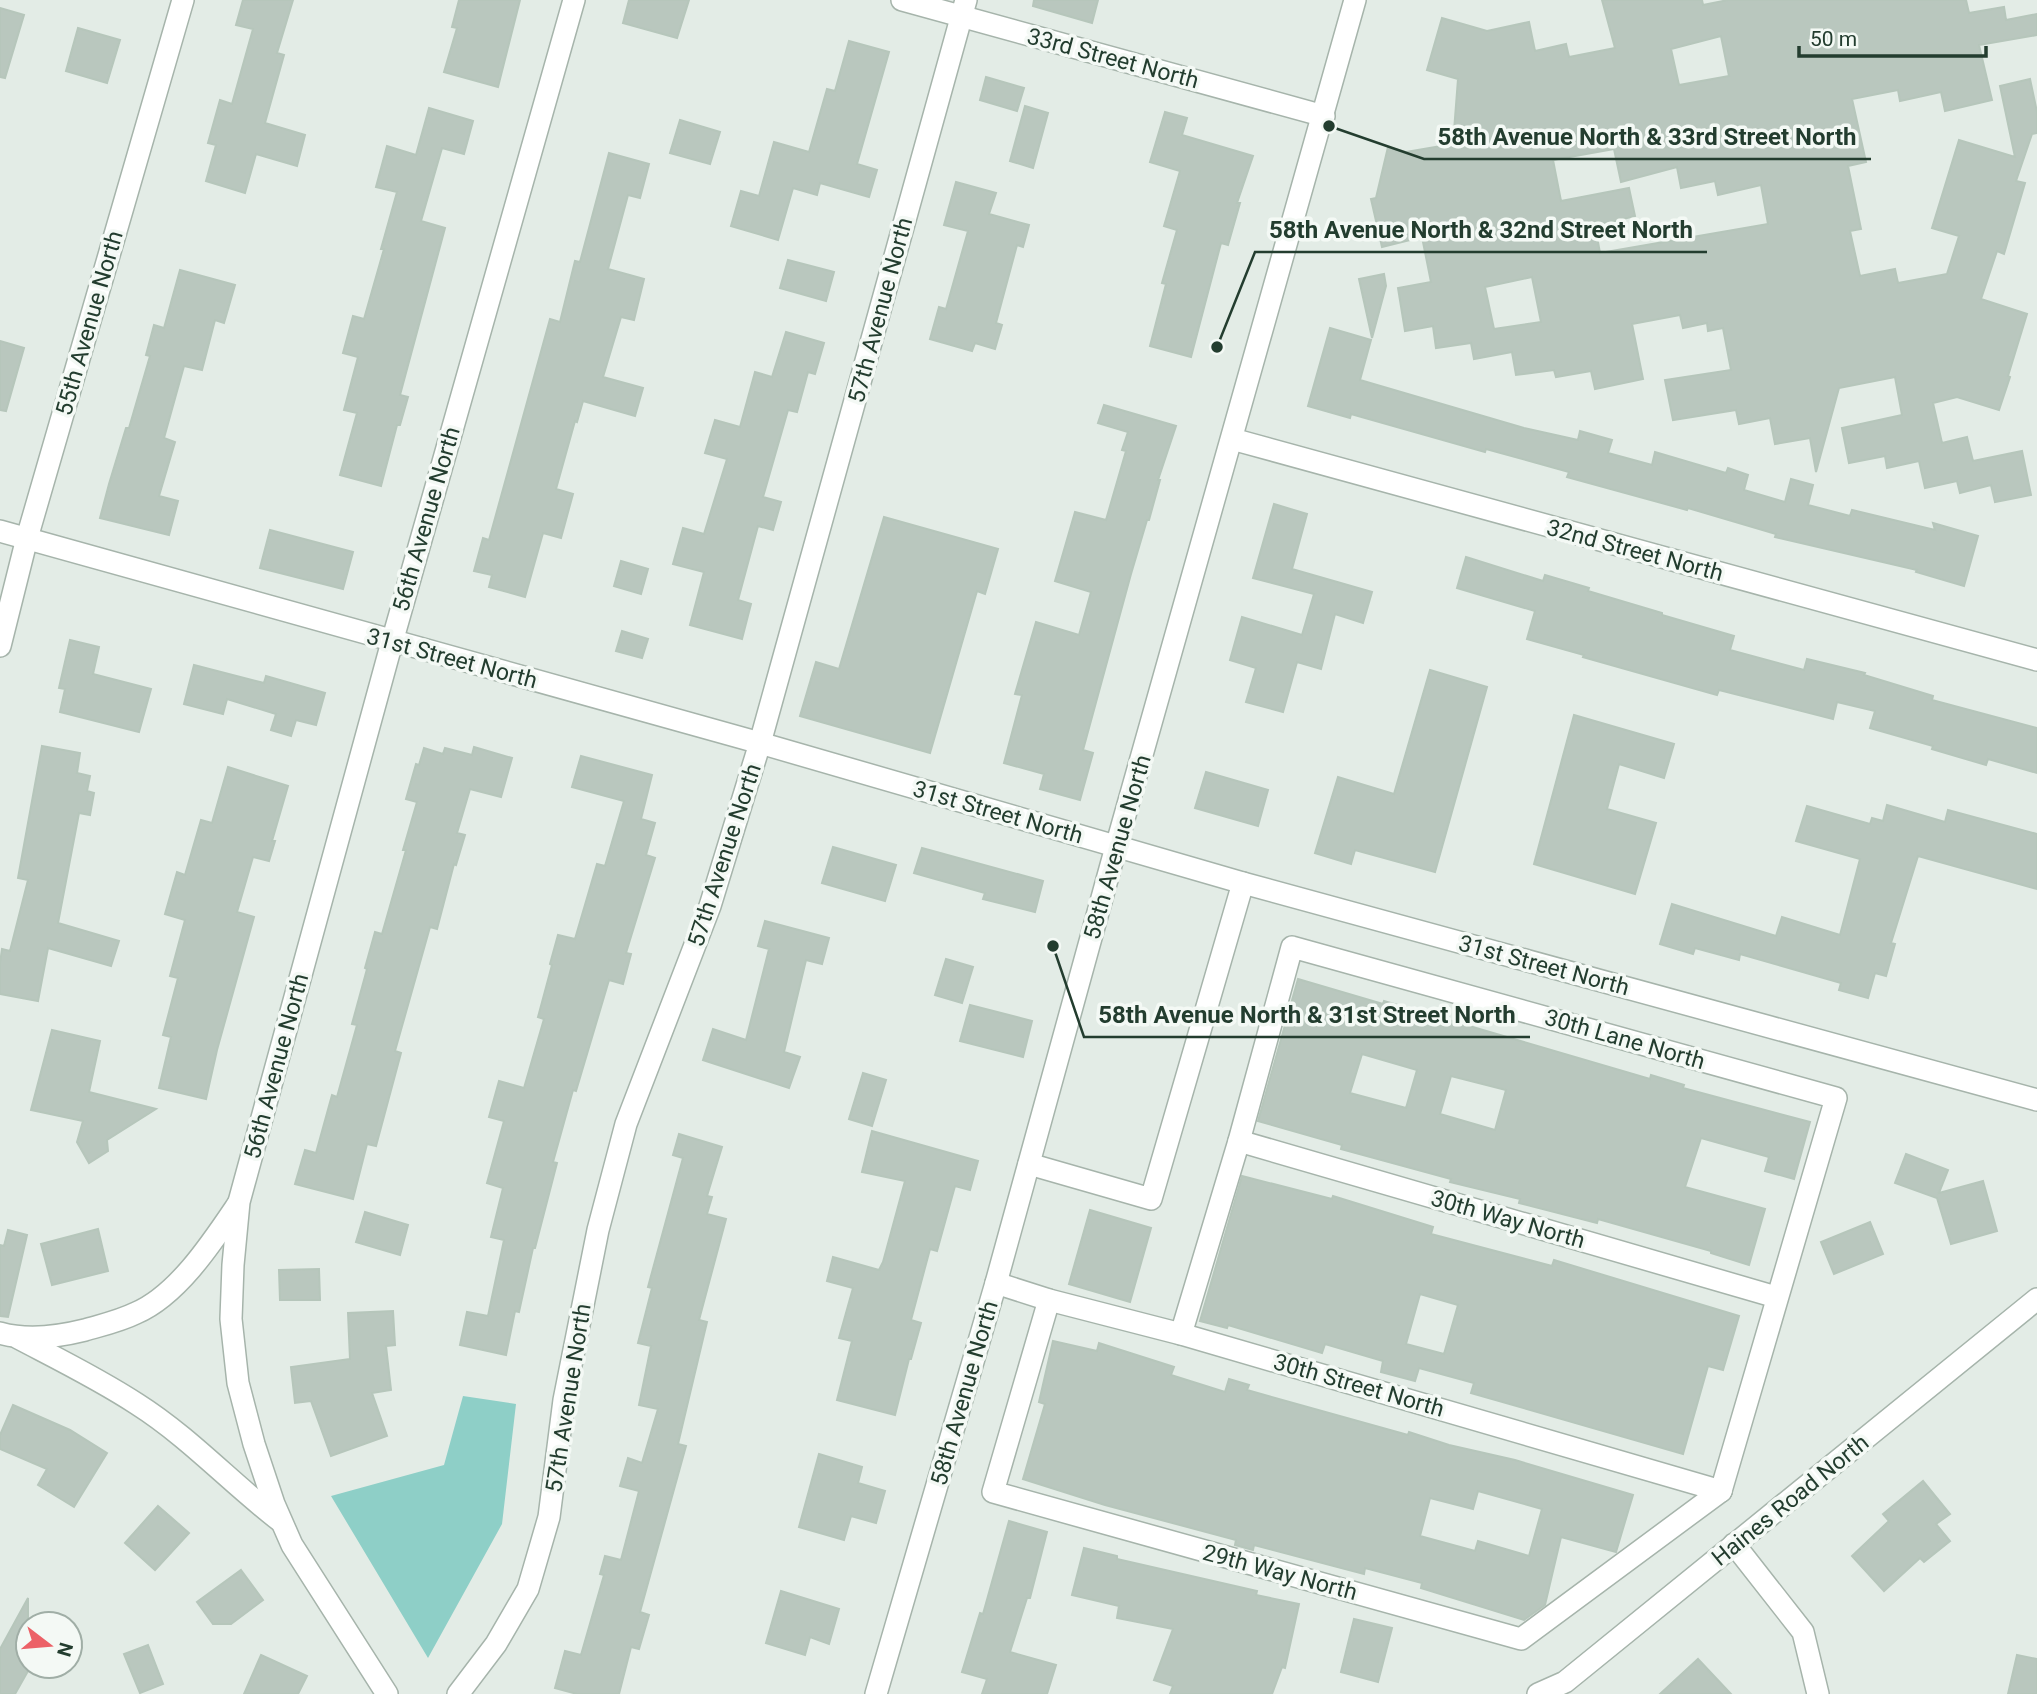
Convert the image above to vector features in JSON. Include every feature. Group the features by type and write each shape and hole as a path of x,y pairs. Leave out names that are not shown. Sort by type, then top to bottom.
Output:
{"street":[{"name":"55th Avenue North","path":"0,646 27,538 183,0"},
{"name":"56th Avenue North","path":"239,1202 391,642 574,0"},
{"name":"33rd Street North","path":"902,0 964,8 1324,116"},
{"name":"58th Avenue North","path":"876,1694 996,1283 1355,0"},
{"name":"57th Avenue North","path":"458,1694 496,1644 528,1589 549,1517 567,1387 598,1230 623,1137 710,906 760,743 964,8"},
{"name":"32nd Street North","path":"1232,439 2037,660"},
{"name":"31st Street North","path":"0,531 760,743 1243,883 2037,1100"},
{"path":"1029,1164 1151,1199 1243,883"},
{"name":"30th Lane North","path":"1240,1141 1292,947 1836,1098 1776,1297"},
{"path":"1181,1334 1240,1141"},
{"name":"30th Way North","path":"1240,1141 1776,1297"},
{"path":"9,1336 61,1336 138,1313 173,1287 205,1253 239,1202"},
{"path":"239,1202 230,1319 238,1383 254,1444 292,1545 387,1694"},
{"name":"30th Street North","path":"996,1283 1721,1491"},
{"path":"1721,1491 1776,1297"},
{"name":"Haines Road North","path":"1538,1694 1565,1682 2037,1299"},
{"name":"29th Way North","path":"1049,1300 993,1492 1521,1639 1721,1491"},
{"path":"9,1336 68,1364 138,1404 207,1457 246,1494 282,1522"},
{"path":"1734,1544 1803,1632 1818,1694"}],"water":[{"path":"463,1396 516,1404 502,1524 428,1658 331,1496 444,1465"}],"building":[{"path":"243,0 293,0 277,53 284,55 265,123 305,135 297,166 256,154 245,193 206,181 216,145 208,143 220,100 232,104 253,29 236,25"},
{"path":"459,0 520,0 498,87 444,72 457,28 452,27"},
{"path":"629,0 689,0 677,38 623,23"},
{"path":"1034,0 1098,0 1092,23 1033,6"},
{"path":"1602,0 1702,0 1703,5 1728,0 1966,0 1969,13 2004,7 2006,20 2037,14 2037,35 1979,45 1992,100 1945,111 1941,92 1900,101 1898,90 1852,99 1866,162 1848,166 1861,229 1850,231 1860,276 1895,269 1898,283 1947,274 1959,236 1932,228 1959,140 2015,157 2000,86 2030,79 2037,112 2037,133 2032,134 2016,181 2025,183 2004,254 1997,251 1981,299 2027,314 2008,376 2010,377 1999,410 1957,397 1933,403 1942,443 1967,437 1973,461 2022,451 2031,495 1995,502 1991,485 1960,493 1957,481 1925,488 1919,461 1887,468 1885,456 1849,463 1842,428 1902,415 1895,377 1839,388 1816,472 1810,438 1775,444 1770,418 1739,424 1736,410 1673,420 1665,380 1731,370 1723,328 1708,331 1707,323 1683,328 1680,315 1632,324 1643,379 1595,389 1591,371 1556,377 1554,370 1516,375 1512,352 1474,359 1471,343 1436,348 1433,326 1405,331 1398,288 1431,282 1422,237 1382,247 1371,199 1376,198 1388,147 1406,152 1453,144 1458,79 1427,70 1442,18 1487,31 1529,22 1535,51 1566,44 1569,57 1615,48","holes":["1721,36 1729,76 1679,85 1671,49","1614,149 1621,182 1677,167 1681,188 1715,181 1718,195 1761,185 1768,224 1600,253 1595,226 1635,216 1629,188 1561,201 1553,160","1532,277 1541,322 1494,329 1485,287"]},
{"path":"0,8 24,15 5,78 0,77"},
{"path":"78,28 120,40 107,83 66,71"},
{"path":"849,41 889,52 857,164 877,170 869,197 820,183 817,195 793,188 778,240 731,226 741,191 759,196 774,142 809,152 827,89 835,91"},
{"path":"986,77 1024,88 1017,111 980,100"},
{"path":"1025,106 1048,113 1033,168 1010,161"},
{"path":"429,108 473,121 464,154 442,148 421,221 445,228 400,395 408,397 400,425 397,425 381,486 340,475 357,413 344,410 358,357 343,353 353,316 364,319 397,192 376,187 387,146 416,155"},
{"path":"1165,112 1187,118 1182,135 1253,156 1237,203 1240,203 1228,245 1221,243 1191,357 1150,346 1166,284 1162,283 1177,230 1164,226 1180,171 1150,162"},
{"path":"680,120 720,132 710,164 670,153"},
{"path":"609,153 649,164 640,198 628,195 608,269 644,279 634,320 621,317 603,377 643,388 635,416 583,401 556,489 573,494 561,538 543,533 525,597 489,587 492,575 474,571 483,538 489,540 550,319 560,322 575,261 580,262"},
{"path":"956,182 996,193 989,214 1029,225 1023,247 1017,245 996,323 1002,325 995,349 975,343 972,351 930,339 939,307 946,309 968,231 944,225"},
{"path":"788,260 834,272 826,301 780,288"},
{"path":"180,270 235,285 224,323 215,320 202,370 184,366 164,438 175,442 159,496 178,501 169,535 100,518 150,356 146,355 154,325 164,328"},
{"path":"1384,274 1386,286 1372,338 1359,279"},
{"path":"1330,328 1371,340 1360,380 1524,428 1578,440 1580,431 1612,440 1608,453 1652,465 1655,452 1726,473 1728,468 1748,475 1744,490 1785,502 1791,479 1813,485 1808,505 1850,516 1852,510 1935,530 1933,523 1978,536 1964,586 1916,572 1917,570 1775,537 1776,534 1688,508 1687,510 1567,477 1569,472 1486,449 1485,452 1351,414 1350,418 1308,406"},
{"path":"786,332 824,343 815,374 808,372 797,412 788,410 763,497 781,502 773,530 758,526 738,600 751,604 742,639 690,625 704,572 673,564 683,528 704,534 727,459 705,453 715,420 740,427 755,372 772,377"},
{"path":"0,341 24,348 6,411 0,410"},
{"path":"1104,405 1176,426 1131,574 1083,750 1093,753 1080,800 1040,789 1044,774 1004,763 1022,695 1015,694 1036,622 1079,635 1091,592 1055,581 1075,512 1106,520 1126,451 1122,450 1128,432 1098,423"},
{"path":"1274,504 1307,514 1292,569 1372,592 1363,623 1335,614 1321,669 1297,662 1283,712 1246,702 1256,668 1230,660 1242,617 1302,635 1314,594 1253,578"},
{"path":"884,517 998,549 985,594 977,591 930,753 800,716 816,662 839,669"},
{"path":"270,530 353,552 343,589 260,568"},
{"path":"1466,557 1543,581 1545,575 1662,615 1734,636 1730,650 1804,670 1807,659 1865,673 1864,675 1933,696 1932,700 2037,728 2037,773 1988,759 1986,765 1870,728 1875,711 1837,702 1833,719 1719,690 1717,695 1527,639 1535,611 1457,588"},
{"path":"621,561 648,569 641,594 614,586"},
{"path":"622,631 648,639 642,658 616,651"},
{"path":"70,640 99,647 93,674 151,689 139,732 60,712 65,689 59,688"},
{"path":"194,665 264,683 266,676 325,693 316,725 296,720 291,736 271,730 276,714 227,699 223,714 184,704"},
{"path":"1430,670 1487,687 1435,872 1355,850 1351,864 1315,853 1338,777 1394,794"},
{"path":"1574,715 1674,744 1664,778 1619,764 1607,809 1656,823 1635,894 1534,864"},
{"path":"42,746 80,753 77,773 90,776 87,791 94,793 90,815 79,813 58,923 119,941 111,966 48,948 38,1001 0,994 0,963 2,949 10,951 28,880 18,878"},
{"path":"474,747 512,758 501,797 470,789 457,833 465,835 456,865 454,864 437,929 430,927 395,1051 401,1053 376,1146 367,1144 353,1199 295,1184 305,1150 316,1153 332,1095 337,1097 357,1025 352,1024 375,932 382,934 406,850 403,850 417,802 406,799 416,764 419,765 424,748 443,754 445,748 472,755"},
{"path":"581,756 652,775 641,819 655,823 646,855 655,858 626,953 631,954 623,984 609,980 576,1091 573,1090 553,1162 557,1163 533,1248 519,1312 515,1311 506,1355 460,1345 467,1312 488,1316 504,1240 491,1237 503,1188 487,1183 504,1121 489,1117 499,1081 524,1088 544,1019 538,1017 558,935 575,939 597,864 605,866 624,801 572,787"},
{"path":"228,767 288,786 269,861 253,857 237,912 254,917 206,1099 159,1088 171,1037 163,1035 178,978 170,976 185,920 165,914 177,872 185,875 201,820 212,823"},
{"path":"1206,772 1268,790 1258,826 1195,808"},
{"path":"1887,805 1945,822 1948,810 2037,834 2037,889 1918,856 1891,943 1895,944 1886,976 1875,973 1868,998 1839,990 1841,983 1740,954 1739,960 1695,948 1693,954 1660,944 1672,904 1776,936 1782,917 1840,935 1860,859 1796,841 1807,806 1870,824 1872,818 1883,821"},
{"path":"833,847 896,865 885,901 822,883"},
{"path":"922,848 1043,881 1035,912 983,899 985,893 914,873"},
{"path":"765,921 829,938 822,964 806,960 784,1052 800,1057 789,1088 703,1060 713,1029 746,1040 769,949 758,946"},
{"path":"946,959 973,967 962,1003 935,995"},
{"path":"1298,979 1383,1004 1384,1001 1650,1079 1651,1075 1684,1085 1683,1088 1810,1122 1794,1179 1765,1171 1769,1157 1701,1138 1685,1187 1765,1209 1749,1265 1711,1251 1598,1219 1597,1223 1519,1203 1520,1199 1450,1182 1451,1179 1341,1149 1342,1145 1258,1121","holes":["1362,1054 1417,1070 1406,1108 1350,1093","1451,1076 1506,1090 1495,1130 1440,1114"]},
{"path":"970,1005 1032,1021 1023,1057 960,1041"},
{"path":"52,1030 100,1041 89,1092 156,1109 107,1140 108,1151 89,1163 77,1142 83,1121 31,1110"},
{"path":"863,1073 886,1080 872,1126 849,1119"},
{"path":"872,1131 978,1161 970,1190 955,1186 937,1251 930,1249 911,1320 921,1323 895,1415 837,1400 852,1341 839,1338 853,1288 827,1281 833,1257 879,1270 883,1262 905,1181 862,1172"},
{"path":"679,1134 722,1147 707,1196 712,1197 707,1214 726,1219 699,1320 707,1322 678,1444 686,1446 640,1612 649,1615 639,1649 631,1647 619,1694 577,1694 555,1688 565,1651 581,1655 604,1575 600,1574 605,1556 621,1560 639,1491 620,1486 628,1458 642,1463 658,1409 639,1405 651,1346 638,1343 652,1288 648,1287 683,1158 673,1155"},
{"path":"1906,1154 1948,1170 1939,1193 1983,1181 1997,1231 1951,1244 1937,1198 1895,1183"},
{"path":"1242,1176 1332,1199 1333,1196 1433,1227 1431,1234 1552,1266 1554,1260 1739,1316 1723,1370 1708,1366 1683,1454 1471,1393 1474,1383 1419,1368 1415,1381 1381,1372 1383,1361 1325,1344 1322,1353 1228,1325 1227,1328 1200,1321","holes":["1420,1294 1458,1305 1444,1354 1406,1344"]},
{"path":"1090,1210 1151,1228 1130,1302 1069,1284"},
{"path":"365,1212 408,1225 400,1255 356,1242"},
{"path":"1870,1222 1883,1254 1834,1274 1821,1242"},
{"path":"98,1229 108,1271 52,1285 41,1244"},
{"path":"8,1230 27,1235 8,1317 0,1316 0,1245 4,1246"},
{"path":"319,1269 320,1300 280,1300 279,1270"},
{"path":"393,1311 395,1345 386,1346 391,1390 372,1393 387,1436 331,1456 311,1401 295,1403 291,1367 350,1359 348,1313"},
{"path":"1053,1341 1097,1351 1099,1343 1174,1367 1171,1375 1225,1392 1229,1379 1249,1385 1247,1390 1408,1435 1409,1432 1449,1445 1515,1460 1633,1495 1616,1552 1561,1537 1545,1605 1524,1620 1421,1588 1422,1583 1365,1568 1364,1574 1254,1545 1253,1550 1235,1545 1236,1540 1105,1505 1023,1479 1045,1404 1039,1402","holes":["1478,1491 1542,1509 1529,1556 1478,1541 1475,1551 1420,1536 1430,1498 1473,1509"]},
{"path":"13,1405 70,1430 107,1453 74,1507 38,1485 47,1469 0,1449 0,1435"},
{"path":"819,1454 862,1467 858,1483 885,1491 876,1523 851,1516 844,1540 799,1527"},
{"path":"1923,1481 1950,1514 1936,1524 1950,1541 1924,1562 1920,1558 1884,1591 1852,1556 1889,1521 1883,1514"},
{"path":"158,1506 189,1533 155,1570 125,1543"},
{"path":"1009,1521 1047,1532 1030,1598 1027,1598 1010,1652 1056,1665 1047,1694 982,1694 987,1679 962,1672 980,1613 983,1614"},
{"path":"1084,1548 1117,1556 1117,1559 1257,1591 1256,1595 1299,1604 1285,1668 1282,1667 1272,1694 1170,1694 1173,1686 1154,1680 1173,1629 1117,1618 1119,1606 1072,1595"},
{"path":"241,1570 263,1600 231,1624 213,1624 197,1602"},
{"path":"781,1591 839,1609 829,1644 810,1637 805,1655 766,1643"},
{"path":"28,1598 28,1610 21,1610"},
{"path":"1354,1619 1392,1628 1378,1682 1341,1672"},
{"path":"14,1624 14,1680 23,1680 15,1694 0,1694 0,1649"},
{"path":"148,1645 163,1684 140,1693 124,1654"},
{"path":"261,1655 307,1676 298,1694 244,1694"},
{"path":"2017,1655 2037,1659 2037,1694 2008,1694"},
{"path":"1698,1659 1731,1694 1660,1694"}],"place":[{"name":"58th Avenue North & 33rd Street North","path":"1329,126"},
{"name":"58th Avenue North & 32nd Street North","path":"1217,347"},
{"name":"58th Avenue North & 31st Street North","path":"1053,946"}]}
